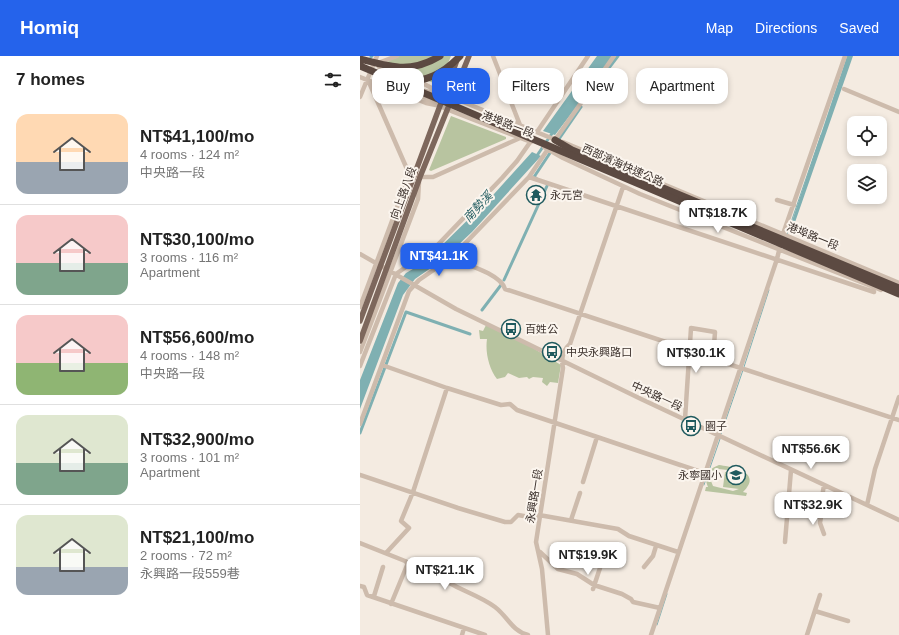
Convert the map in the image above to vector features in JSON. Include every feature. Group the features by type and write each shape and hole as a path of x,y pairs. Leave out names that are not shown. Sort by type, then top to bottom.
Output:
{"highway":[{"path":"360,60 380,66 404,67 425,63 440,56"},
{"path":"360,68 385,80 420,81 444,70 459,56"},
{"name":"西部濱海快速公路","path":"360,60 899,288"},
{"name":"西部濱海快速公路","path":"360,68 602,167 744,230 899,294"},
{"path":"555,140 572,150 780,238"},
{"path":"548,149 727,225 744,230"}],"main road":[{"name":"向上路八段","path":"454,68 459,56"},
{"name":"向上路八段","path":"464,68 469,56"},
{"name":"向上路八段","path":"360,321 362,308 378,264 448,104"},
{"name":"向上路八段","path":"360,341 388,270 439,106"}],"street":[{"path":"360,97 377,56"},
{"path":"374,64 397,56"},
{"path":"493,56 520,125"},
{"path":"537,132 588,56"},
{"path":"555,140 614,56"},
{"path":"651,635 717,434 777,259 780,238 794,205 845,56"},
{"name":"港埠路一段","path":"360,60 374,64 432,87"},
{"name":"港埠路一段","path":"360,68 371,72"},
{"name":"港埠路一段","path":"360,77 426,103 439,106"},
{"path":"368,80 407,169 417,176 433,177 520,138"},
{"path":"844,89 899,112"},
{"name":"港埠路一段","path":"424,98 446,109 548,149 577,158"},
{"name":"港埠路一段","path":"468,104 555,140"},
{"name":"港埠路一段","path":"520,125 538,141 577,158 780,238 846,259 867,270 899,283"},
{"path":"360,366 396,274 410,264 427,256 502,178 517,161 530,141"},
{"path":"360,424 396,328 404,300 412,284 451,258 529,177 548,149"},
{"name":"港埠路一段","path":"548,149 563,158 623,187 899,298"},
{"path":"529,177 874,292"},
{"path":"562,361 564,351 570,344 623,187"},
{"path":"777,200 794,205"},
{"name":"港埠路一段","path":"780,238 834,265"},
{"path":"360,254 396,274"},
{"path":"451,258 501,280 505,289 690,350"},
{"path":"834,265 867,270"},
{"path":"834,265 862,282"},
{"name":"中央路一段","path":"396,274 456,310 508,333 562,361 899,520"},
{"path":"360,352 373,311 362,308"},
{"path":"686,419 692,328 715,332 713,359 899,420"},
{"name":"永興路一段","path":"548,635 540,552 536,542 563,368 562,361"},
{"path":"382,365 501,405 510,404 517,410 704,473"},
{"path":"386,553 408,528 401,521 414,492 447,388"},
{"path":"866,505 875,469 899,397"},
{"path":"583,482 597,437"},
{"path":"786,542 791,470"},
{"path":"360,475 504,522 511,522 518,515 535,518 539,515 571,520 618,529 629,536 678,552"},
{"path":"824,485 820,508 820,523 824,534"},
{"path":"571,520 580,493"},
{"path":"788,514 821,517"},
{"path":"360,543 408,563 428,576 433,572 457,589 484,600 498,610 518,632 528,635"},
{"path":"644,567 653,556 656,546"},
{"path":"540,552 558,569 577,574 593,587 622,594 631,599 633,602 660,608"},
{"path":"391,604 408,563"},
{"path":"374,596 383,567"},
{"path":"593,587 600,568"},
{"path":"360,586 364,588 366,595 374,596 391,604 485,635"},
{"path":"807,635 820,595"},
{"path":"815,611 848,621"},
{"path":"462,635 464,628"}],"green space":[{"path":"398,56 451,56 446,68 432,68 432,82 424,79 424,68 394,68 383,64"},
{"path":"451,116 506,137 506,139 431,171 429,170"},
{"path":"486,325 528,345 561,365 558,383 550,382 547,386 542,382 543,378 519,378 508,373 505,377 497,379 488,360 487,339 480,339 479,330 483,331"},
{"path":"719,465 738,469 748,475 750,480 743,492 747,493 746,496 705,491 706,487 708,487 706,476 709,471","holes":["719,469 736,471 740,474 725,472 723,487 739,489 733,491 713,486 711,481 712,474"]}],"water":[{"path":"597,56 615,56 606,68 588,68"},
{"path":"847,56 853,56 793,228 790,227"},
{"path":"572,91 572,104 579,104 555,135 543,131 562,104 564,104"},
{"path":"532,152 541,156 472,232 441,261 415,279 403,295 360,409 360,380 398,283 406,273 425,262 494,194"}],"waterway":[{"path":"609,68 618,56"},
{"path":"559,139 581,107"},
{"name":"南勢溪","path":"536,157 553,132"},
{"path":"787,234 821,135"},
{"path":"536,178 534,177 550,153"},
{"path":"504,280 547,186"},
{"path":"482,310 501,285"},
{"path":"744,367 769,290"},
{"path":"360,433 406,312 470,334"},
{"path":"721,434 743,370"},
{"path":"704,485 720,439"},
{"path":"657,625 667,594"}],"place":[{"name":"永元宮","path":"536,195"},
{"name":"百姓公","path":"511,329"},
{"name":"中央永興路口","path":"552,352"},
{"name":"園子","path":"691,426"},
{"name":"永寧國小","path":"736,475"}]}
